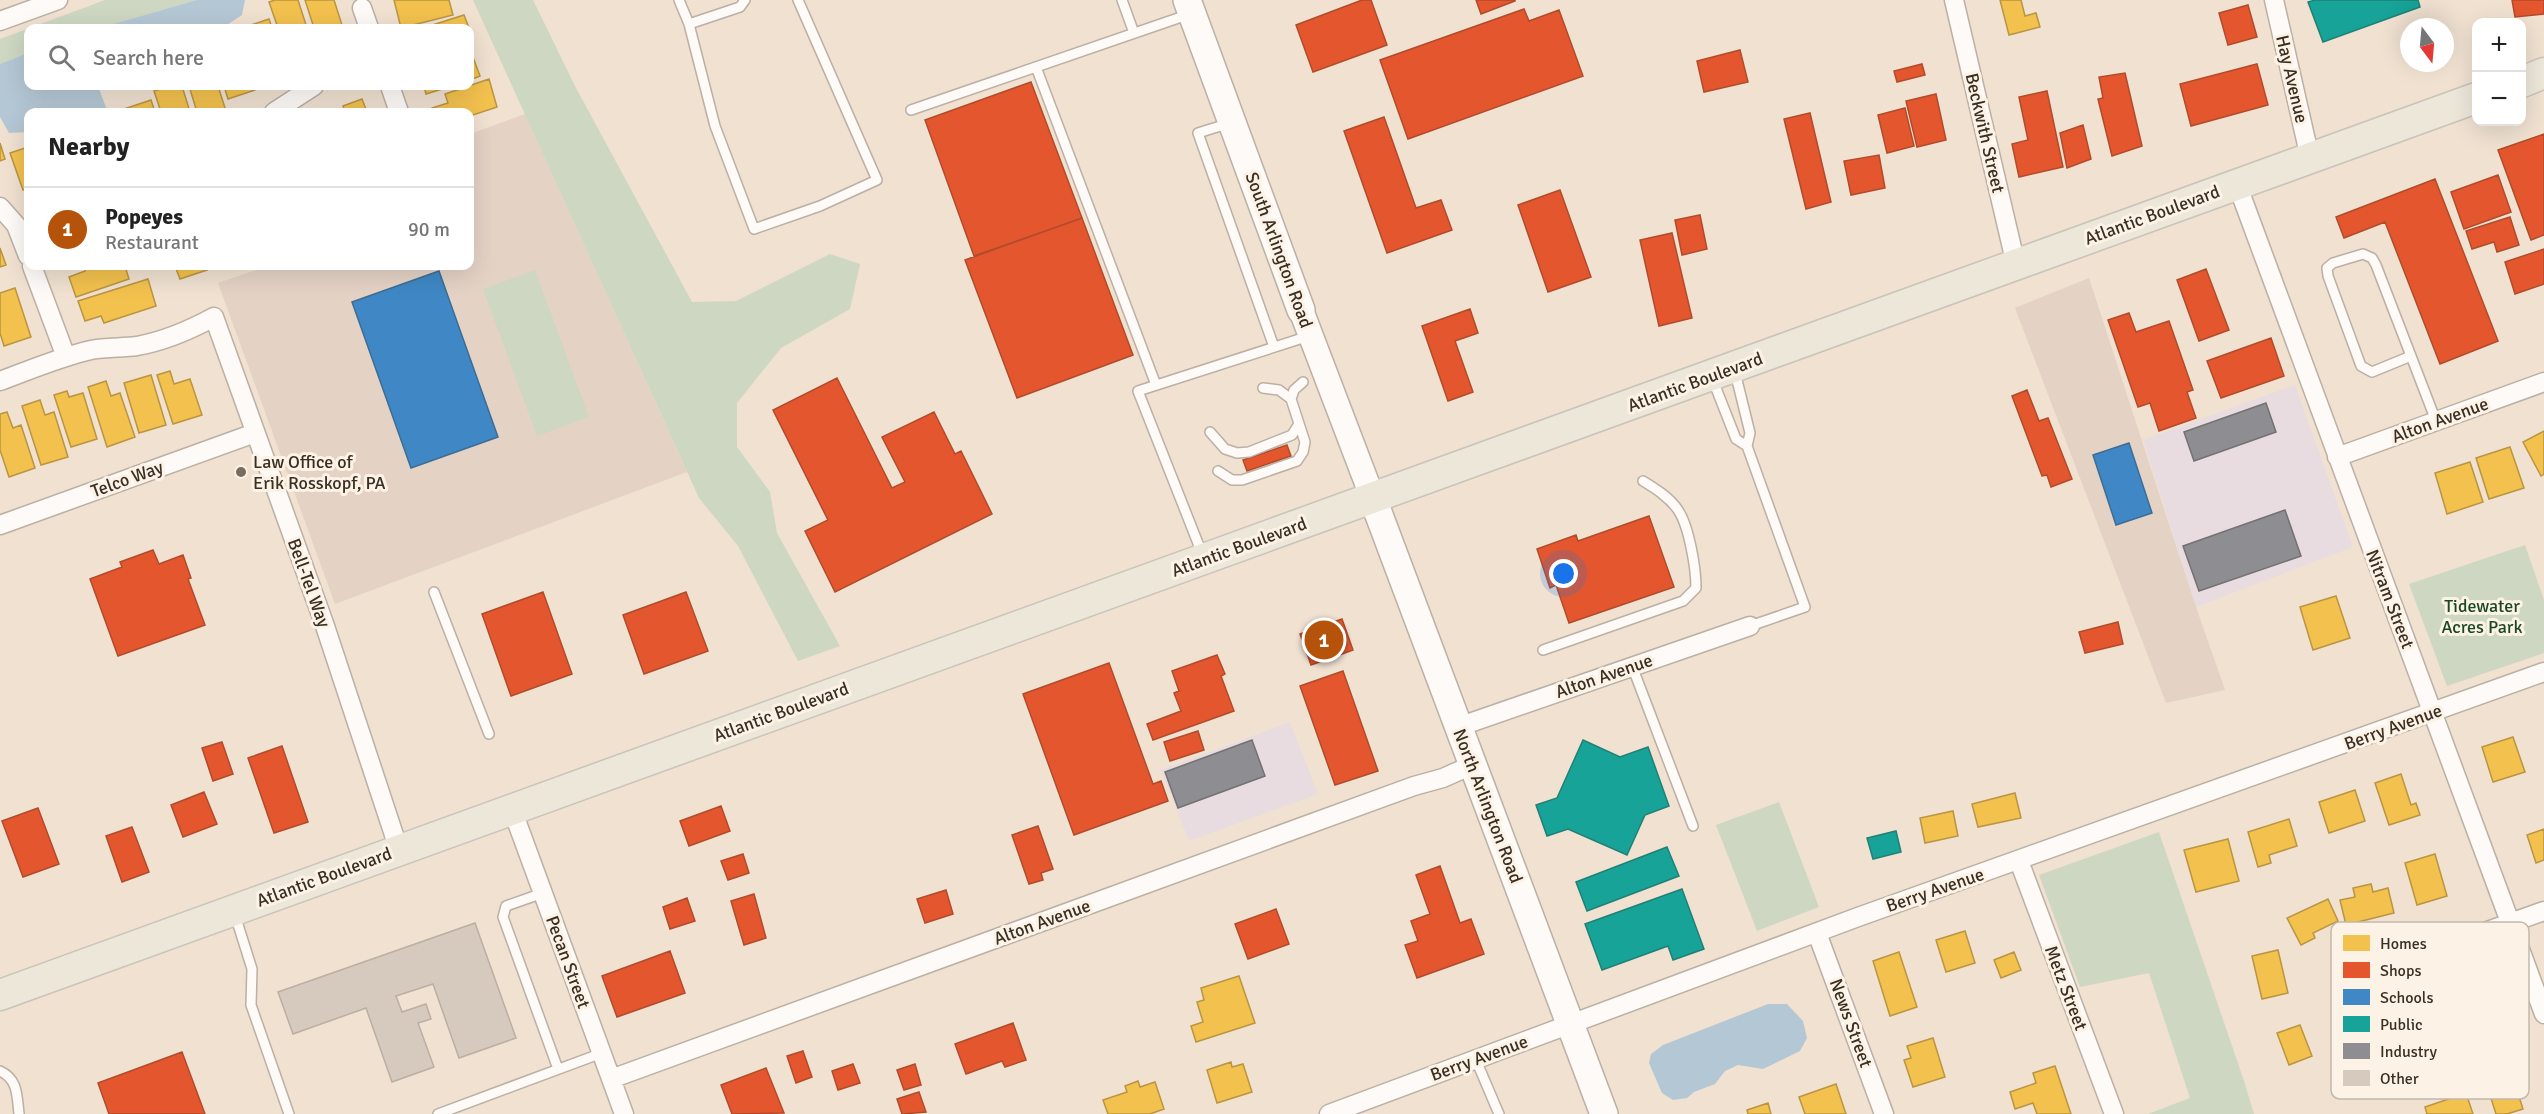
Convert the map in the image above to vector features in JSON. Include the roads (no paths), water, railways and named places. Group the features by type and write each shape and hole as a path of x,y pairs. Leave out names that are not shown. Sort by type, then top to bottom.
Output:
{"main road":[{"name":"South Arlington Road","path":"1190,6 1301,310"},
{"path":"2526,80 2544,73"},
{"name":"Atlantic Boulevard","path":"0,995 2472,99"},
{"name":"North Arlington Road","path":"1373,499 1604,1114"}],"street":[{"path":"0,21 58,0"},
{"name":"Beckwith Street","path":"1954,0 2016,265"},
{"name":"Hay Avenue","path":"2274,0 2310,158"},
{"path":"362,8 368,24"},
{"path":"280,108 308,90"},
{"path":"391,90 398,108"},
{"name":"Nitram Street","path":"2237,184 2510,922"},
{"path":"0,207 16,225 24,246"},
{"path":"0,381 66,357 33,270"},
{"name":"South Arlington Road","path":"1301,310 1373,499"},
{"name":"Bell-Tel Way","path":"66,357 94,349 136,346 158,341 189,331 214,317 325,626 399,850"},
{"name":"Alton Avenue","path":"2337,457 2544,382"},
{"name":"Telco Way","path":"0,525 255,433"},
{"name":"Alton Avenue","path":"1458,727 1750,626"},
{"name":"Berry Avenue","path":"1329,1114 1817,933 2544,672"},
{"name":"Alton Avenue","path":"611,1079 1414,786 1443,778 1472,765"},
{"name":"Pecan Street","path":"512,809 624,1114"},
{"name":"Metz Street","path":"2019,861 2114,1114"},
{"path":"2513,922 2544,911"},
{"name":"News Street","path":"1817,933 1884,1114"},
{"name":"Nitram Street","path":"2529,974 2544,1014"}],"lane":[{"path":"679,0 689,24 716,126 754,229 820,206 877,180 798,0"},
{"path":"689,24 740,7 745,0"},
{"path":"1122,0 1134,33"},
{"path":"911,110 1134,33 1190,6"},
{"path":"1036,67 1156,385"},
{"path":"1232,122 1198,133 1274,347"},
{"path":"2411,356 2372,372 2361,366 2327,268 2333,263 2363,254 2372,258 2411,356 2436,421"},
{"path":"1204,559 1138,391 1311,336"},
{"path":"1722,372 1736,439 1747,446"},
{"path":"1722,372 1750,433 1747,446 1805,607 1750,626"},
{"path":"1291,399 1294,390 1302,382"},
{"path":"1218,471 1232,480 1242,480 1298,461 1303,453 1305,442 1291,399 1279,390 1263,388"},
{"path":"1210,432 1224,449 1237,453 1249,452 1292,435 1299,424"},
{"path":"1543,650 1683,601 1696,588 1695,565 1680,512 1665,495 1642,481"},
{"path":"434,592 489,734"},
{"path":"1632,666 1693,826"},
{"path":"543,893 506,906 503,917 558,1069"},
{"path":"234,910 252,969 251,1005 289,1114"},
{"path":"438,1114 602,1053"},
{"path":"1476,1060 1499,1114"},
{"path":"0,1071 9,1075 15,1083 19,1114"}],"water":[{"path":"197,0 245,0 242,15 228,24 113,24"},
{"path":"24,55 24,90 100,90 106,108 24,108 24,132 9,133 0,117 0,64"},
{"path":"1768,1004 1787,1004 1803,1021 1807,1038 1800,1051 1763,1069 1738,1065 1725,1071 1715,1084 1694,1092 1687,1098 1673,1100 1662,1093 1649,1063 1651,1054 1663,1045"}],"place":[{"name":"Law Office of Erik Rosskopf, PA","path":"241,472"},
{"name":"Popeyes","path":"1324,640"}],"park label":[{"name":"Tidewater Acres Park","path":"2482,616"}]}
